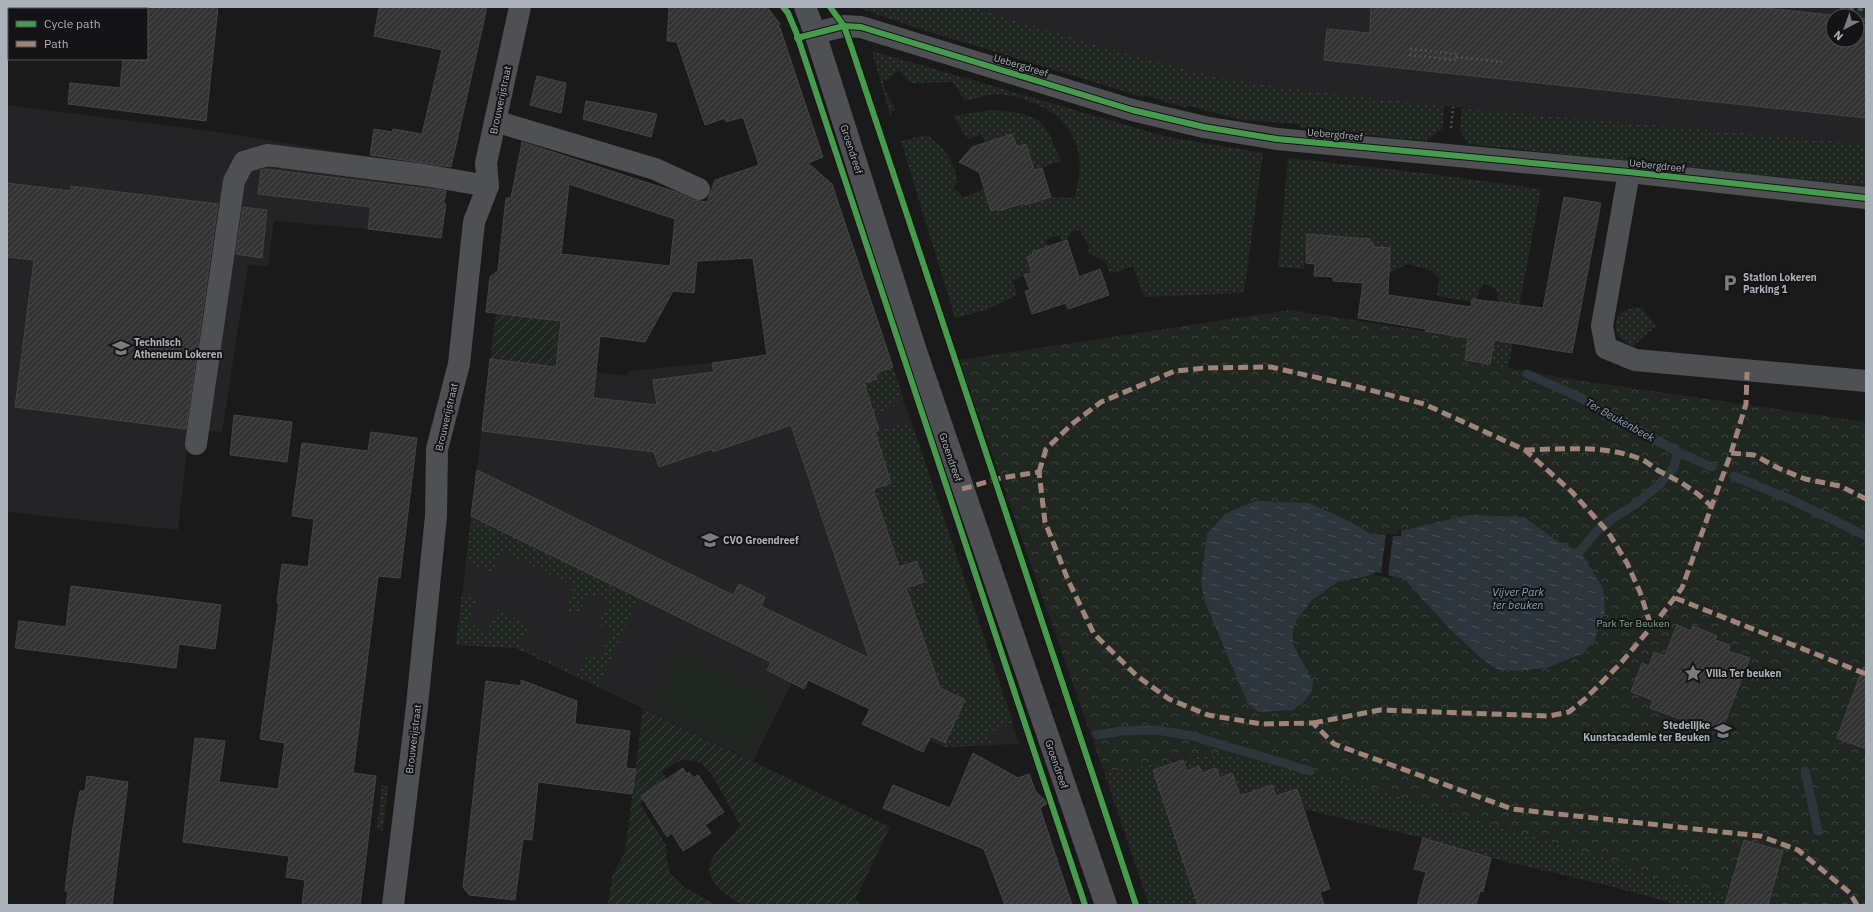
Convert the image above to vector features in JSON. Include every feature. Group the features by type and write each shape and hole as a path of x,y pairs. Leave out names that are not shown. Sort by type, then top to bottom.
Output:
{"street":[{"name":"Brouwerijstraat","path":"393,905 417,706 436,516 437,448 459,364 474,222 488,186 486,163 520,7"},
{"name":"Groendreef","path":"805,7 815,33 915,348 1106,905"},
{"name":"Uebergdreef","path":"815,33 844,26 861,27 1132,110 1204,127 1277,138 1629,172 1866,198"},
{"path":"495,121 655,169 699,189"},
{"path":"196,444 234,181 244,162 267,155 488,186"},
{"path":"1629,172 1602,326 1606,348 1635,360 1866,381"}],"path":[{"path":"1410,49 1456,57 1502,62"},
{"path":"1409,55 1456,57"}],"shaded area":[{"path":"971,7 1866,7 1866,144 1444,106 1309,91 1216,77 1117,51"},
{"name":"Technisch Atheneum Lokeren","path":"7,105 217,132 450,170 441,238 368,229 274,221 268,266 248,265 222,432 189,430 178,530 7,512"},
{"name":"CVO Groendreef","path":"884,340 1019,744 944,747 929,740 923,752 862,724 869,708 796,674 753,761 516,648 456,645 490,359 626,376 629,371 712,363"}],"green space":[{"path":"856,7 971,7 1117,51 1216,77 1309,91 1444,106 1443,128 1426,141 1300,128 1300,124 1242,120 1187,105 1186,108 1144,95 1143,97 917,28"},
{"path":"872,51 1167,137 1263,153 1244,293 1144,297 1133,266 1110,274 1105,261 1086,252 1090,248 1079,230 1072,231 1067,240 1062,241 1060,235 1046,239 1048,246 1032,252 1038,271 1012,280 1017,295 986,310 955,318 901,141 927,135 943,149 953,166 958,181 953,188 964,197 984,189 991,211 997,209 998,211 1023,200 1025,205 1051,197 1074,198 1080,166 1074,138 1067,126 1057,116 1028,101 1008,95 995,94 965,101 953,82 910,83 899,70 883,82 887,94 895,108 890,115"},
{"path":"1462,108 1866,144 1866,186 1468,144 1460,131"},
{"path":"990,110 1018,113 1039,121 1048,133 1061,161 1032,171 1026,144 1017,147 1012,134 985,143 982,134 968,139 953,116"},
{"path":"1288,158 1432,174 1541,189 1508,368 1490,364 1501,303 1498,303 1497,292 1491,286 1484,285 1479,290 1477,300 1472,299 1472,302 1437,296 1439,278 1431,270 1407,264 1370,283 1372,270 1389,272 1390,249 1373,247 1373,243 1353,237 1307,235 1304,269 1278,267"},
{"path":"1637,307 1642,308 1656,326 1633,346 1625,342 1619,336 1616,330 1616,324 1622,313 1628,309"},
{"name":"Park Ter Beuken","path":"1290,310 1468,338 1465,360 1576,380 1866,422 1866,905 1759,905 1648,875 1608,859 1353,783 1219,753 1104,772 959,360"},
{"path":"496,313 561,321 555,367 490,359"},
{"path":"893,367 901,393 900,398 893,406 875,415 870,401 860,405 854,386 877,379 875,373"},
{"path":"906,423 915,432 1013,723 988,733 992,745 944,747 965,700 940,688 906,588 924,582 917,561 899,567 873,489 891,483 884,461 856,438"},
{"path":"473,517 639,598 598,687 516,648 456,645 462,593 477,601 468,623 487,632 497,610 529,625 519,646 578,674 588,654 599,659 612,632 598,624 609,602 588,593 578,615 565,609 575,586 502,551 492,573 466,561 471,519"},
{"path":"682,647 780,696 750,757 652,708"},
{"path":"643,709 890,827 855,900 864,905 743,905 728,896 715,884 711,877 711,862 716,853 740,825 712,775 701,763 683,759 662,771 670,784 640,804 666,845 670,873 684,887 716,905 608,905 612,876 625,852"},
{"path":"1219,753 1353,783 1608,859 1648,875 1866,806 1866,905 1680,905 1610,886 1491,858 1423,838 1304,809 1297,789 1276,796 1272,785 1240,796 1232,774 1220,778 1216,769 1202,773 1199,767 1187,771 1182,760 1153,770 1198,905 1149,905 1104,772"},
{"path":"382,785 388,787 383,830 377,829"}],"water":[{"name":"Vijver Park ter beuken","path":"1255,501 1309,503 1347,520 1373,535 1401,536 1401,531 1468,515 1524,517 1557,541 1580,551 1603,588 1605,612 1594,641 1582,654 1546,668 1513,671 1496,669 1480,657 1452,631 1404,579 1375,572 1368,576 1339,581 1312,600 1296,621 1293,628 1293,644 1313,682 1312,691 1303,703 1293,710 1258,712 1248,704 1205,602 1201,583 1207,534 1225,514"}],"pier":[{"path":"1399,530 1401,531 1401,536 1393,536 1388,575 1392,578 1375,575 1375,572 1381,573 1386,534 1399,534"}],"building":[{"path":"218,7 206,121 68,104 70,83 120,88 123,60 148,60 147,8"},
{"path":"379,7 487,7 451,167 370,155 374,129 392,132 393,129 422,134 442,50 374,36"},
{"path":"669,7 767,7 780,24 778,26 780,28 823,157 808,163 832,184 893,367 875,373 877,379 864,383 879,430 875,432 891,483 873,489 899,567 917,561 924,582 906,588 940,688 965,700 945,743 931,736 923,752 862,724 870,709 808,680 804,689 767,670 771,662 471,516 477,470 733,595 739,584 765,597 761,606 869,658 791,425 713,452 712,449 659,467 654,452 482,431 490,359 556,367 561,321 486,312 490,277 498,271 506,198 511,198 522,142 676,192 694,200 707,202 715,180 759,165 743,117 726,122 725,118 705,125 677,42 667,41","holes":["569,184 675,219 670,266 561,254","753,258 767,355 712,363 714,372 653,380 657,405 593,398 600,336 645,342 673,291 694,293 697,261"]},
{"path":"1371,7 1756,7 1825,14 1825,48 1865,48 1866,19 1866,118 1324,60 1327,29 1370,33"},
{"path":"537,76 566,83 561,113 530,105"},
{"path":"586,101 657,114 651,137 583,119"},
{"path":"1012,134 1017,147 1026,144 1034,170 1042,168 1051,197 1025,205 1024,203 998,211 997,209 991,211 979,172 959,162 972,147"},
{"path":"265,169 446,191 443,203 446,204 441,238 368,229 371,207 258,194 261,170"},
{"path":"7,183 71,191 71,186 218,204 186,429 15,407 34,260 7,257"},
{"path":"1564,197 1601,203 1572,353 1494,340 1490,364 1465,360 1468,338 1425,331 1426,329 1358,318 1363,283 1333,281 1333,277 1314,276 1315,264 1306,263 1307,234 1370,239 1370,242 1373,243 1373,247 1390,248 1388,295 1471,307 1472,299 1543,308"},
{"path":"243,207 267,210 262,258 236,254"},
{"path":"1067,240 1079,277 1100,269 1109,295 1068,309 1066,303 1032,314 1025,291 1030,290 1024,275 1032,273 1027,257 1033,255 1032,252"},
{"path":"234,415 292,422 287,462 230,455"},
{"path":"371,432 417,438 400,578 378,576 353,773 376,776 360,905 302,905 305,880 286,877 289,856 183,842 195,738 225,741 219,782 278,789 285,743 260,739 279,603 277,603 282,564 308,567 314,519 292,516 302,443 368,451"},
{"path":"71,586 221,605 215,649 179,644 176,668 15,648 19,621 66,627"},
{"path":"1677,625 1691,631 1693,626 1717,636 1715,640 1730,645 1728,651 1750,658 1722,729 1687,717 1686,721 1650,708 1653,700 1631,692 1642,663 1649,666 1654,652 1665,656"},
{"path":"1863,667 1866,667 1866,749 1837,738"},
{"path":"521,680 577,701 575,724 630,731 626,768 636,769 632,794 538,782 532,840 523,839 515,900 469,895 463,887 486,681 521,686"},
{"path":"973,753 1018,778 1029,774 1036,792 1048,803 1040,808 1072,905 1005,905 984,849 883,808 893,785 950,808"},
{"path":"1183,760 1187,771 1199,766 1202,773 1216,768 1220,778 1232,773 1240,796 1272,785 1276,796 1297,789 1330,889 1320,892 1324,905 1198,905 1153,770"},
{"path":"683,768 687,774 689,772 693,778 698,775 724,812 705,825 711,833 683,851 672,833 667,837 641,796"},
{"path":"87,776 128,782 112,905 66,905 68,891 65,891 73,827 80,791 85,791"},
{"path":"1423,838 1491,858 1483,892 1480,891 1476,905 1417,905 1426,872 1414,869"},
{"path":"1744,840 1783,851 1768,905 1725,905"}],"waterway":[{"name":"Ter Beukenbeek","path":"1527,374 1579,397 1678,452 1712,467"},
{"path":"1580,551 1596,532 1613,518 1633,506 1659,485 1674,467 1678,452"},
{"name":"Ter Beukenbeek","path":"1734,476 1792,500 1866,536"},
{"path":"1098,735 1122,731 1157,730 1192,736 1310,771"},
{"path":"1805,771 1818,831"}],"railway":[{"path":"1840,7 1866,10"}],"marked path":[{"path":"1039,472 1046,449 1072,424 1101,402 1175,371 1207,368 1271,367 1358,387 1424,404 1525,450 1572,492 1608,532 1627,563 1640,592 1651,626"},
{"path":"1313,723 1380,710 1549,716 1569,712 1585,699 1620,664 1682,588 1731,453 1746,404 1747,372"},
{"path":"1525,450 1597,449 1625,454 1644,460 1659,471 1681,482 1712,507"},
{"path":"1731,453 1754,455 1778,468 1805,479 1840,486 1866,499"},
{"path":"962,489 1001,478 1039,472 1045,522 1068,580 1094,634 1137,676 1169,699 1208,715 1262,724 1313,723 1334,744 1512,809 1760,836 1798,850 1850,893 1857,905"},
{"path":"1675,598 1866,674"}],"cycle path":[{"path":"783,7 788,13 796,32 1085,905"},
{"path":"830,7 844,26 851,46 1136,905"},
{"path":"797,38 844,26 861,27 1132,110 1204,127 1277,139 1629,172 1866,198"}],"place":[{"name":"Station Lokeren Parking 1","path":"1730,283"},
{"name":"Technisch Atheneum Lokeren","path":"121,348"},
{"name":"CVO Groendreef","path":"710,540"},
{"name":"Villa Ter beuken","path":"1693,673"},
{"name":"Stedelijke Kunstacademie ter Beuken","path":"1723,731"}]}
